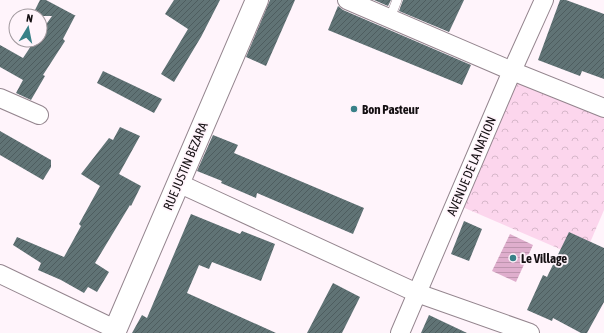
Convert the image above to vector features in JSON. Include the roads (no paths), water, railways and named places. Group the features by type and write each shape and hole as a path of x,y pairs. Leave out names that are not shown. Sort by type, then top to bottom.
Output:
{"main road":[{"name":"RUE JUSTIN BEZARA","path":"115,331 257,0"}],"street":[{"path":"347,0 512,71 604,108"},
{"name":"AVENUE DE LA NATION","path":"400,333 544,0"},
{"path":"0,98 40,115"},
{"path":"178,183 417,293 530,333"},
{"path":"0,274 115,331"}],"lane":[{"path":"390,18 397,0"}],"place":[{"name":"Bon Pasteur","path":"354,109"},
{"name":"Le Village","path":"513,258"}]}
